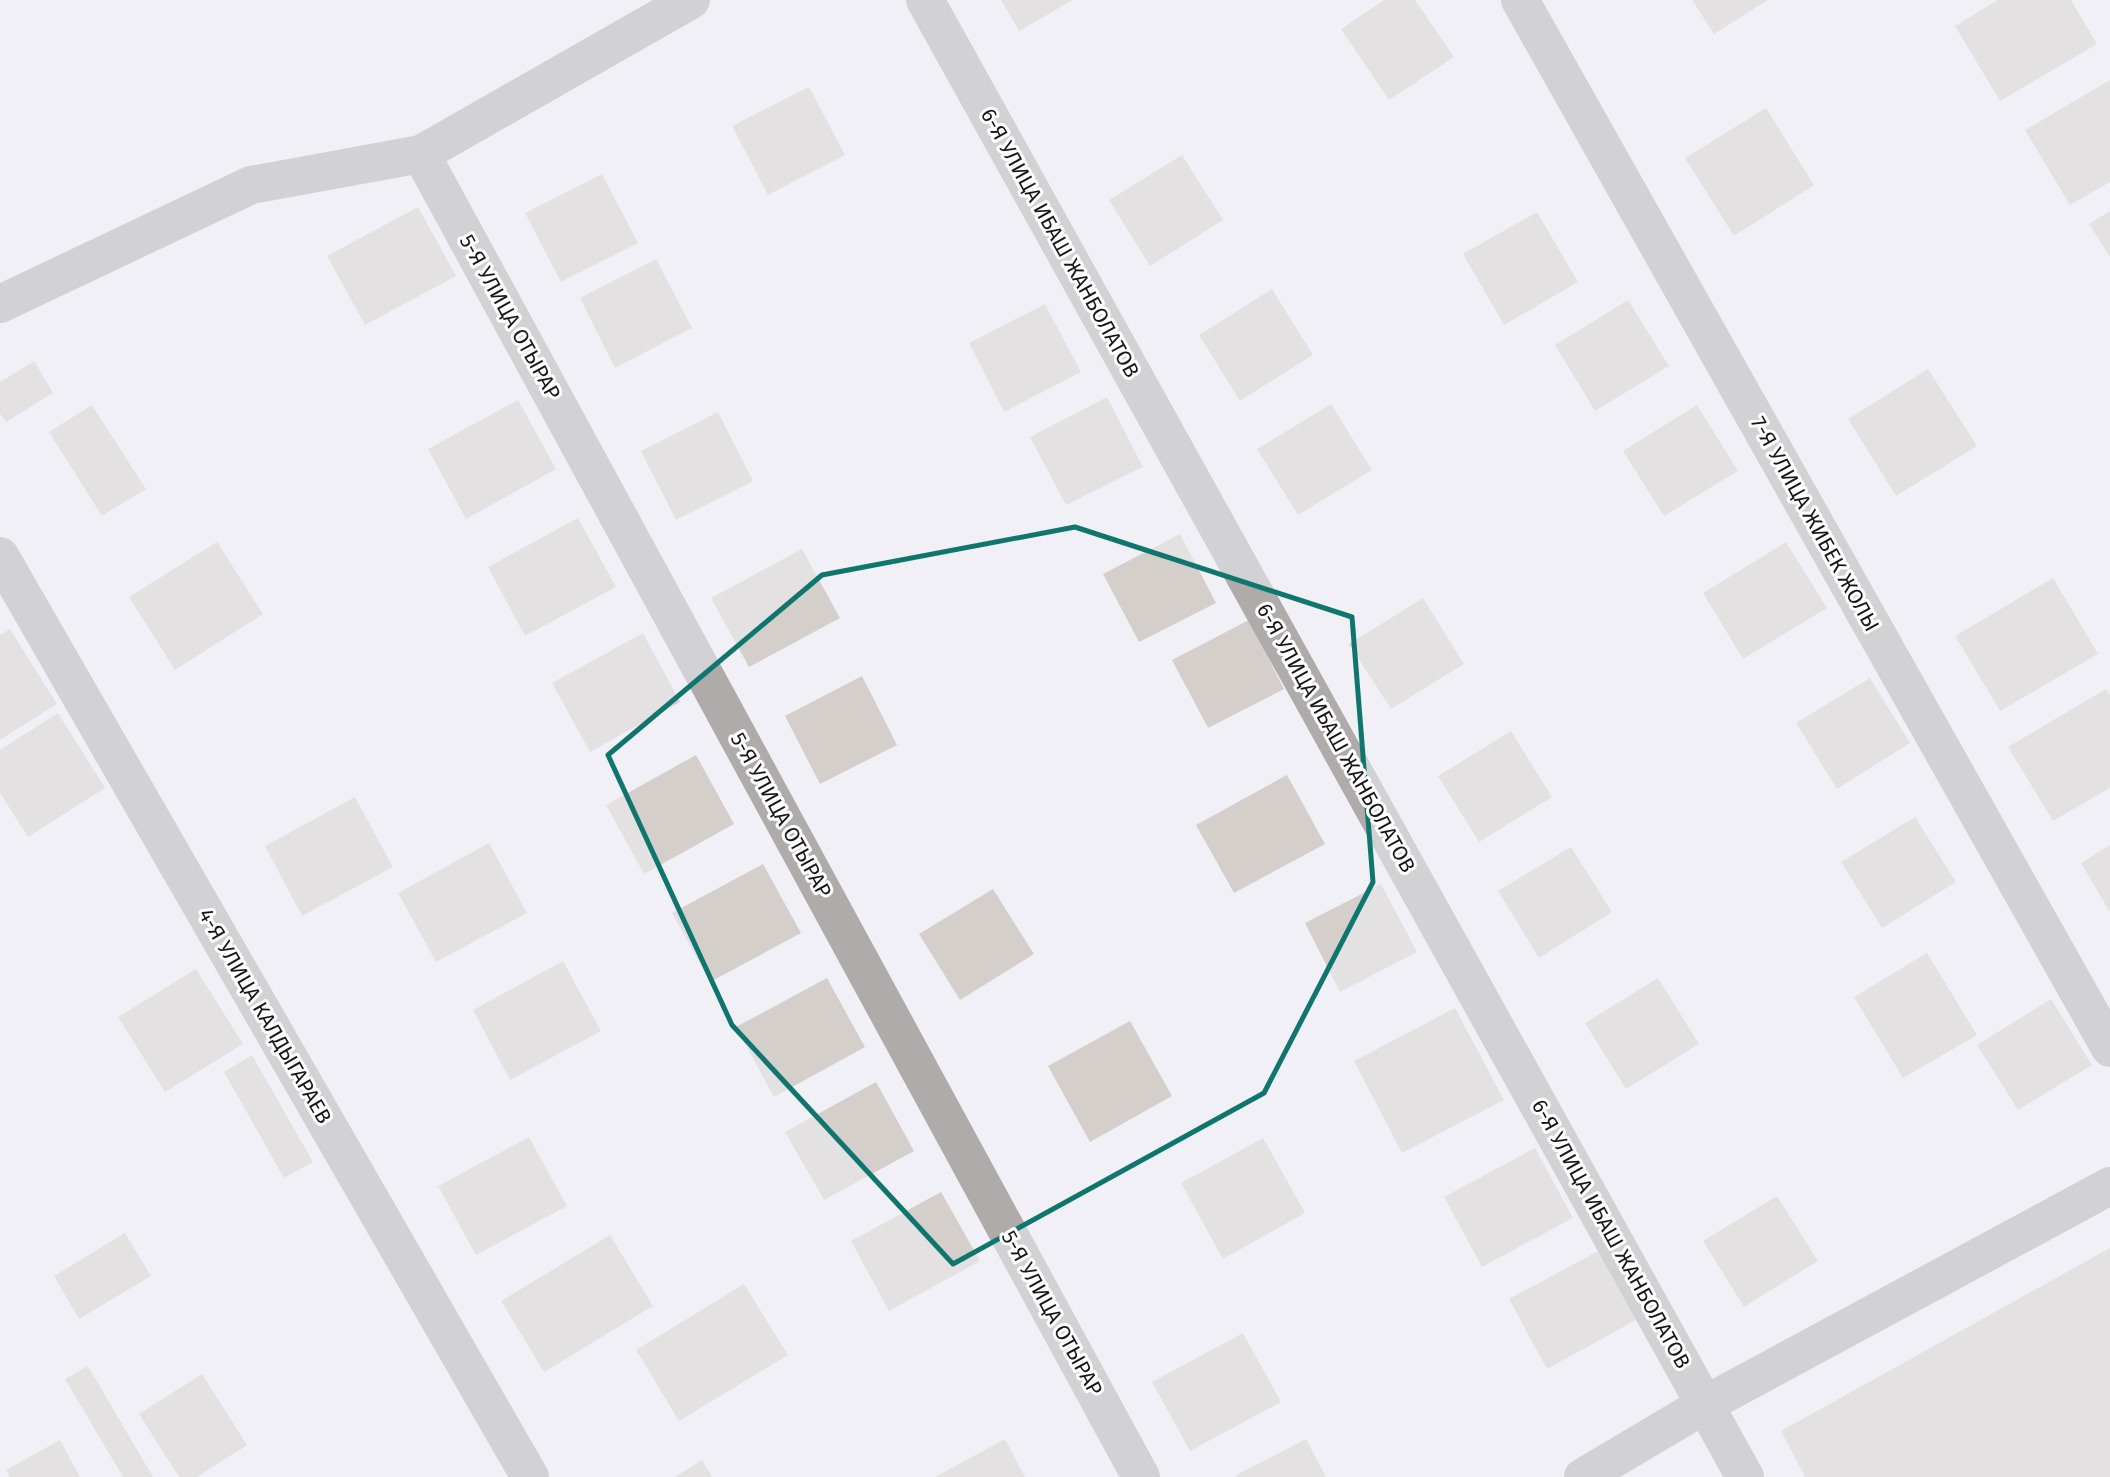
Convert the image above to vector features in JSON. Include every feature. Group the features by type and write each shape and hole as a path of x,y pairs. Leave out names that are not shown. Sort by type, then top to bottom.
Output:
{"street":[{"path":"0,304 251,185 421,154 691,0"},
{"name":"6-Я УЛИЦА ИБАШ ЖАНБОЛАТОВ","path":"925,0 1745,1477"},
{"name":"7-Я УЛИЦА ЖИБЕК ЖОЛЫ","path":"1520,0 2110,1048"},
{"name":"5-Я УЛИЦА ОТЫРАР","path":"421,154 1141,1477"},
{"name":"4-Я УЛИЦА КАЛДЫГАРАЕВ","path":"0,556 530,1477"},
{"path":"1583,1477 1706,1404 2110,1186"}],"highlighted area":[{"path":"1075,527 1352,617 1373,882 1264,1093 953,1264 732,1025 608,755 822,575"}],"building":[{"path":"1001,0 1073,0 1019,31"},
{"path":"1384,0 1415,0 1454,57 1389,100 1341,29"},
{"path":"1692,0 1768,0 1714,34"},
{"path":"1998,0 2071,0 2097,44 2000,101 1955,26"},
{"path":"2110,80 2110,182 2070,205 2025,130"},
{"path":"809,87 845,155 768,195 732,126"},
{"path":"1766,108 1814,185 1734,236 1685,158"},
{"path":"1182,155 1223,220 1150,266 1109,200"},
{"path":"602,174 638,243 561,282 525,213"},
{"path":"418,207 456,276 365,325 327,256"},
{"path":"2110,211 2110,257 2089,224"},
{"path":"1537,212 1578,282 1504,325 1463,254"},
{"path":"656,259 692,328 615,368 580,298"},
{"path":"1272,289 1313,355 1240,401 1199,335"},
{"path":"1628,300 1669,366 1595,411 1555,345"},
{"path":"1045,304 1081,372 1004,412 969,343"},
{"path":"34,361 53,393 6,422 0,414 0,382"},
{"path":"1928,369 1977,446 1896,496 1848,419"},
{"path":"1107,397 1143,467 1066,505 1030,437"},
{"path":"518,400 556,469 466,519 428,449"},
{"path":"1331,404 1372,470 1298,515 1257,449"},
{"path":"92,405 146,489 102,516 49,432"},
{"path":"1697,405 1738,471 1664,516 1623,451"},
{"path":"718,412 753,481 676,520 641,451"},
{"path":"578,518 616,587 525,636 488,567"},
{"path":"1180,534 1216,603 1139,642 1103,574"},
{"path":"217,542 263,614 175,670 129,597"},
{"path":"1786,542 1827,608 1743,659 1703,593"},
{"path":"802,549 840,618 749,667 711,598"},
{"path":"2053,578 2098,654 2000,711 1955,636"},
{"path":"1423,598 1464,664 1391,709 1349,644"},
{"path":"1249,620 1284,689 1208,728 1172,660"},
{"path":"10,629 57,704 0,740 0,635"},
{"path":"643,633 680,702 590,752 552,683"},
{"path":"862,676 897,745 820,784 785,716"},
{"path":"1870,678 1910,743 1837,789 1796,723"},
{"path":"2106,689 2110,695 2110,788 2053,821 2008,747"},
{"path":"58,713 105,788 28,837 0,793 0,750"},
{"path":"1511,731 1552,797 1479,842 1438,776"},
{"path":"696,755 734,824 644,874 606,805"},
{"path":"1287,775 1325,844 1234,893 1196,825"},
{"path":"355,797 393,867 302,916 265,846"},
{"path":"1915,817 1956,882 1882,928 1841,862"},
{"path":"489,843 527,913 436,962 398,893"},
{"path":"2110,845 2110,912 2081,863"},
{"path":"1571,847 1612,912 1539,958 1498,891"},
{"path":"763,864 801,933 710,982 672,913"},
{"path":"1381,884 1417,952 1340,992 1305,923"},
{"path":"993,889 1034,954 960,1000 919,934"},
{"path":"1927,953 1977,1035 1903,1078 1854,997"},
{"path":"563,961 601,1031 510,1080 473,1010"},
{"path":"196,969 243,1044 165,1092 118,1017"},
{"path":"827,978 865,1047 774,1097 736,1027"},
{"path":"1658,978 1699,1044 1626,1089 1585,1023"},
{"path":"2051,999 2092,1065 2018,1110 1977,1045"},
{"path":"1455,1008 1504,1100 1402,1153 1354,1061"},
{"path":"1130,1021 1172,1096 1090,1142 1048,1066"},
{"path":"252,1055 313,1162 284,1178 224,1072"},
{"path":"876,1082 914,1151 824,1200 785,1132"},
{"path":"529,1137 567,1206 476,1255 438,1186"},
{"path":"1263,1138 1305,1213 1223,1259 1181,1183"},
{"path":"1535,1148 1573,1218 1482,1267 1444,1197"},
{"path":"941,1192 980,1261 889,1311 851,1241"},
{"path":"1777,1196 1818,1261 1744,1307 1703,1241"},
{"path":"125,1233 151,1276 79,1319 54,1276"},
{"path":"610,1235 653,1306 544,1372 501,1301"},
{"path":"2110,1248 2110,1477 1805,1477 1781,1431"},
{"path":"1600,1250 1638,1319 1547,1369 1509,1299"},
{"path":"744,1284 788,1355 679,1421 636,1350"},
{"path":"1243,1333 1281,1402 1190,1451 1152,1382"},
{"path":"88,1366 153,1477 123,1477 65,1379"},
{"path":"202,1374 247,1445 197,1477 179,1477 139,1414"},
{"path":"1005,1439 1025,1477 935,1477"},
{"path":"1306,1439 1326,1477 1237,1477 1236,1475"},
{"path":"60,1440 80,1477 10,1477 6,1470"},
{"path":"702,1460 712,1477 675,1477"}]}
